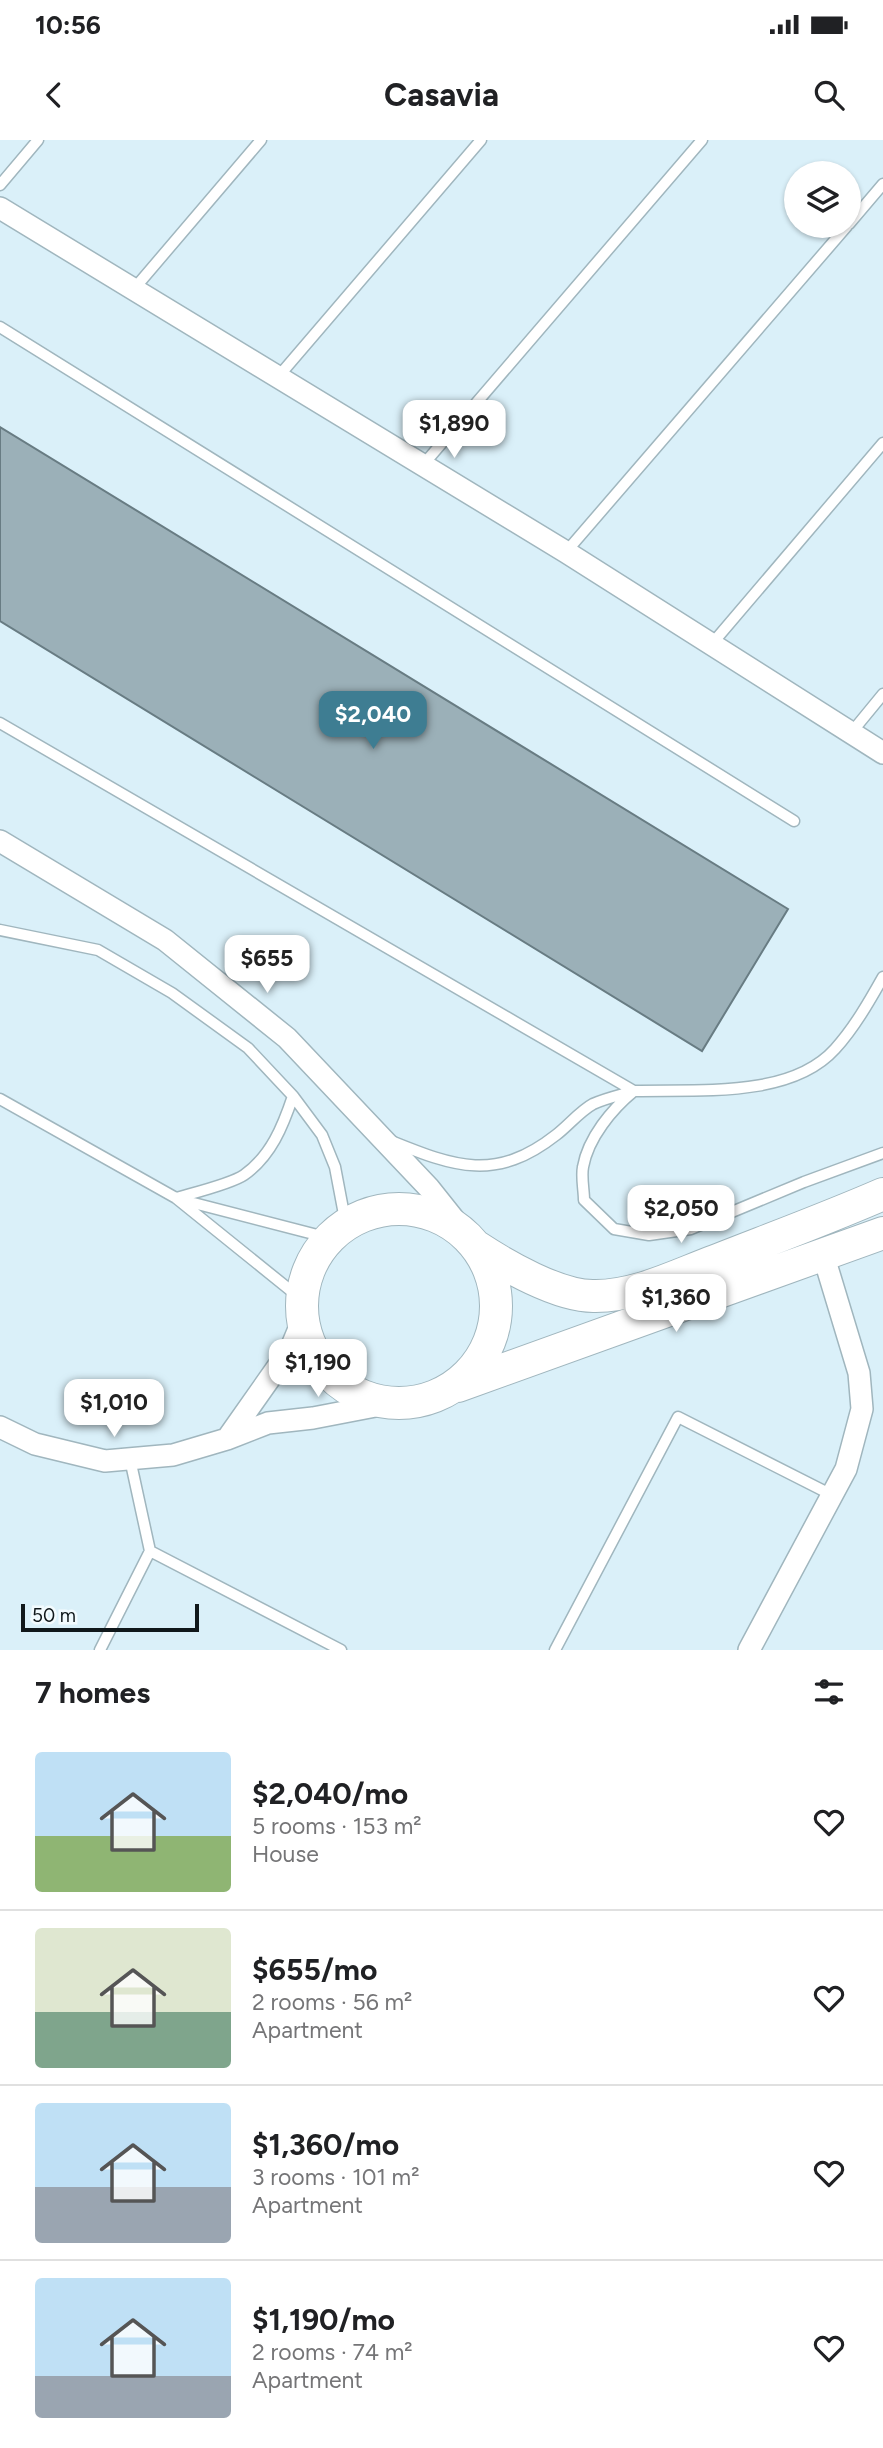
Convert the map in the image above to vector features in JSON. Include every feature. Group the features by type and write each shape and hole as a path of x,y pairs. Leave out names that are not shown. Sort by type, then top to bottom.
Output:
{"main road":[{"path":"883,1194 633,1292 592,1297 555,1287 513,1270 434,1215 400,1209 365,1215 337,1231 316,1256 302,1308 309,1340 318,1360 332,1376 360,1394 391,1403 413,1402 434,1397 454,1387 548,1355 692,1300 883,1233"},
{"path":"454,1387 479,1363 488,1347 496,1313 492,1278 486,1262 470,1240"}],"street":[{"path":"0,208 566,552 883,753"},
{"path":"0,841 164,940 287,1038 429,1188 470,1240"},
{"path":"749,1650 846,1469 862,1409 859,1373 823,1254"},
{"path":"227,1439 291,1348 302,1308"},
{"path":"0,1427 35,1444 105,1461 173,1455 268,1423 313,1418 391,1403"}],"lane":[{"path":"0,185 38,140"},
{"path":"134,289 261,140"},
{"path":"278,377 481,140"},
{"path":"423,465 702,140"},
{"path":"861,210 883,184"},
{"path":"566,552 837,238"},
{"path":"0,327 794,821"},
{"path":"711,645 883,443"},
{"path":"850,733 883,695"},
{"path":"0,723 634,1091"},
{"path":"0,923 18,934"},
{"path":"0,930 98,950 172,993 248,1048 293,1096 322,1135 335,1167 337,1231 176,1198"},
{"path":"380,1136 431,1157 458,1164 494,1166 519,1158 555,1137 592,1105 634,1091 750,1088 803,1073 834,1051 883,977"},
{"path":"634,1091 621,1101 593,1140 583,1168 584,1200 614,1229 649,1235 691,1229 804,1182 883,1153"},
{"path":"176,1198 243,1176 265,1154 281,1130 293,1096"},
{"path":"0,1099 176,1198 302,1308"},
{"path":"555,1650 678,1418 832,1495"},
{"path":"100,1650 150,1552 130,1459"},
{"path":"150,1552 341,1650"}],"building":[{"path":"0,427 788,909 702,1051 0,621"}]}
